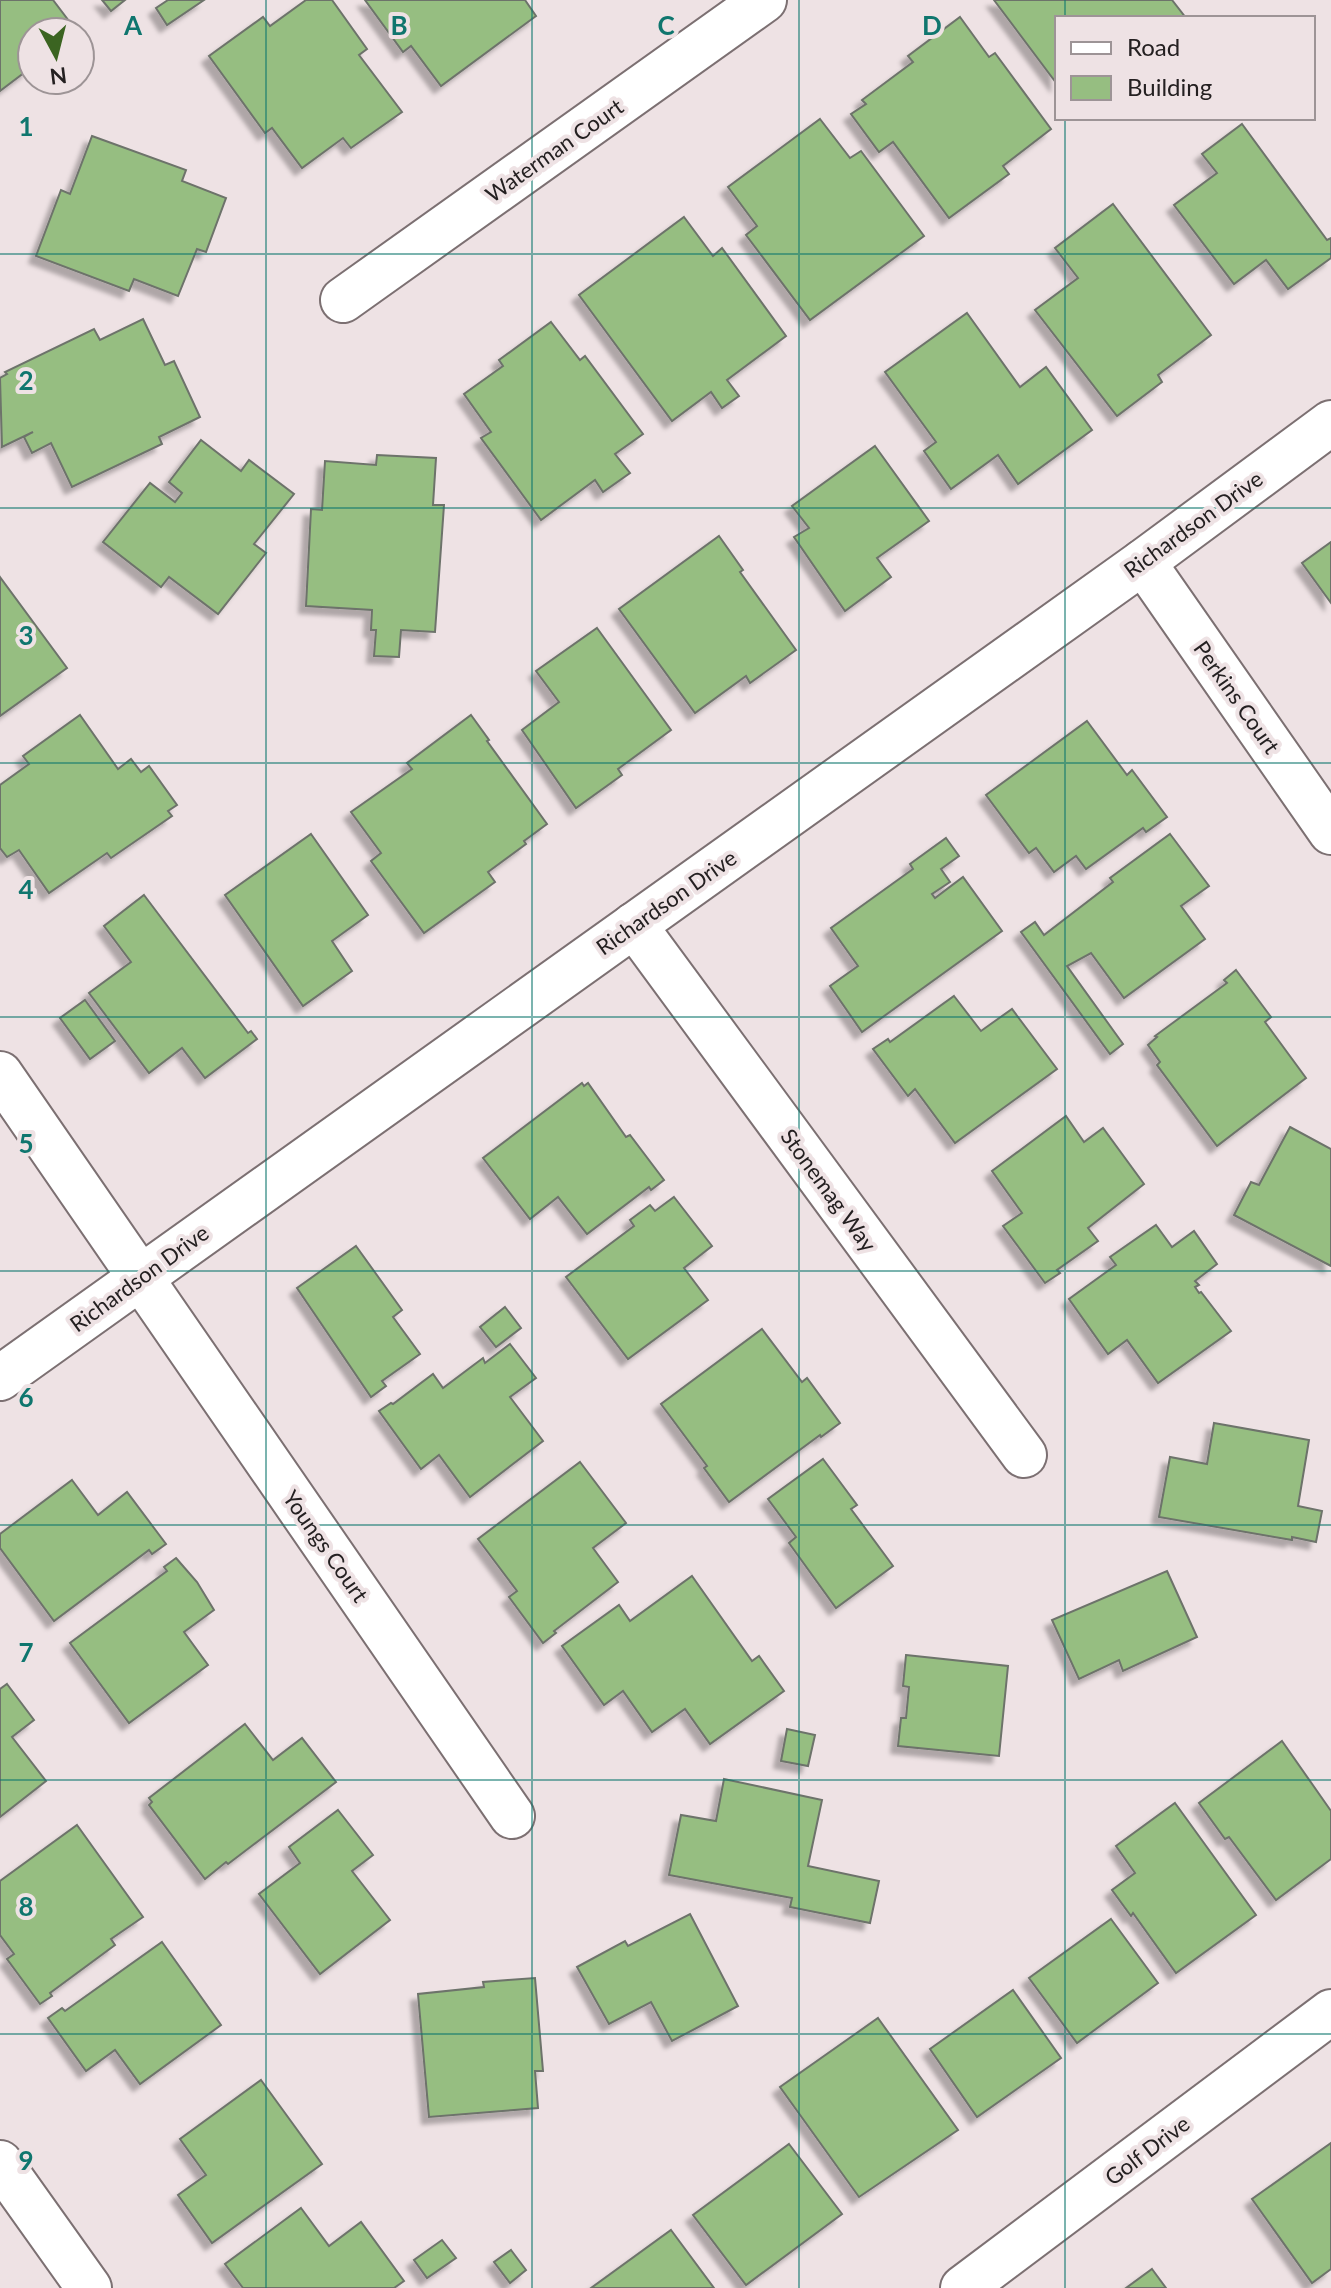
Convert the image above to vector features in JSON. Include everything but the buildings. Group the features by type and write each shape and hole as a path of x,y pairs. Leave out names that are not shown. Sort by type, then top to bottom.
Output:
{"street":[{"name":"Waterman Court","path":"343,300 764,0"},
{"name":"Richardson Drive","path":"0,1378 1143,562 1331,423"},
{"name":"Perkins Court","path":"1143,562 1331,832"},
{"name":"Stonemag Way","path":"634,925 1024,1455"},
{"name":"Youngs Court","path":"0,1074 512,1816"},
{"name":"Golf Drive","path":"963,2288 1331,2012"},
{"path":"0,2163 89,2288"}]}
